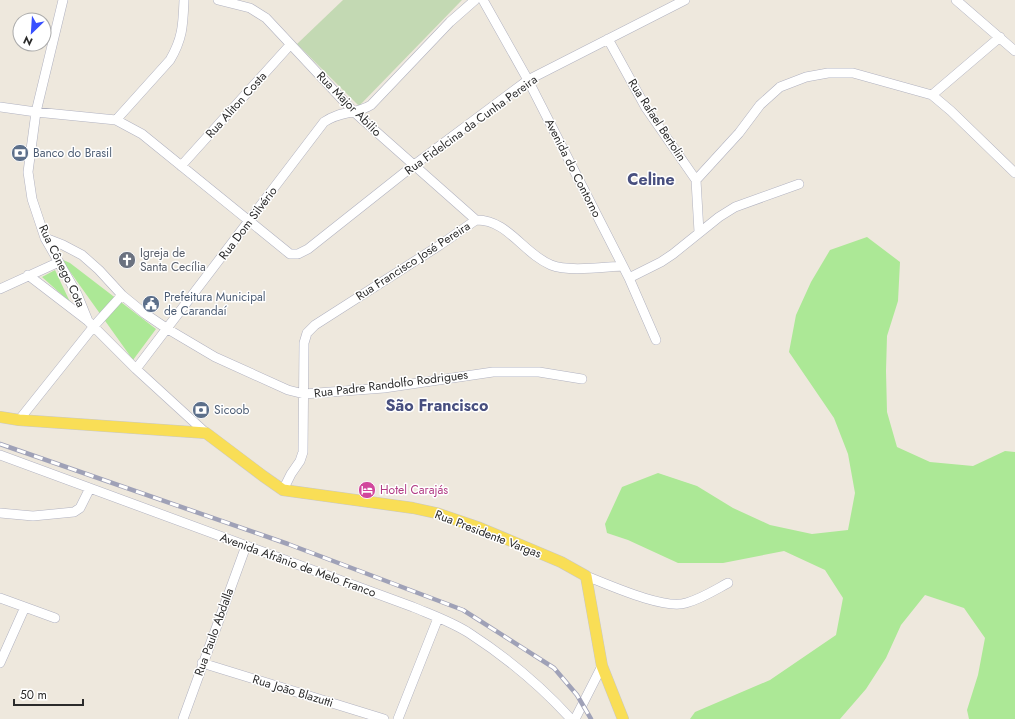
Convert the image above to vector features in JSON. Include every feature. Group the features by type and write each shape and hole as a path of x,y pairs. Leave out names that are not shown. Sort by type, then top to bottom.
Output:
{"main road":[{"path":"0,417 19,420 206,433"},
{"name":"Rua Presidente Vargas","path":"206,433 283,490 413,508 436,513 480,528 561,562 586,576"},
{"path":"586,576 602,666 623,719"}],"street":[{"name":"Rua Cônego Cota","path":"63,0 36,112 28,172 32,199 45,238 77,294 91,323"},
{"path":"116,120 170,60 176,50 183,28 184,0"},
{"name":"Rua Major Abilio","path":"218,0 237,4 258,12 266,18 354,112 476,220"},
{"name":"Rua Dom Silvério","path":"136,369 324,122 332,116 365,109 371,105 450,22 475,0"},
{"name":"Avenida do Contorno","path":"483,0 528,80 629,278 656,340"},
{"name":"Rua Fidelcina da Cunha Pereira","path":"250,221 290,254 298,254 308,250 414,165 528,80 685,0"},
{"path":"956,0 1015,51"},
{"path":"932,95 1000,37"},
{"name":"Rua Rafael Bertolin","path":"608,39 646,108 696,180"},
{"name":"Rua Aliton Costa","path":"181,166 290,45"},
{"path":"699,232 696,180 738,133 760,105 780,87 806,77 828,73 853,73 932,95 1011,164 1015,173"},
{"path":"0,107 116,120 142,134 250,221"},
{"path":"629,278 661,262 673,254 699,232 735,207 799,184"},
{"name":"Rua Francisco José Pereira","path":"304,394 304,343 307,333 316,325 476,220 493,222 543,260 552,265 562,268 622,266"},
{"name":"Rua Padre Randolfo Rodrigues","path":"45,238 82,255 122,294 144,313 166,328 215,357 288,390 304,394 384,388 493,372 540,372 582,379"},
{"path":"0,289 59,262"},
{"path":"28,275 91,323 136,369 206,433"},
{"path":"19,420 91,323 122,294"},
{"path":"283,490 290,474 300,461 303,452 304,394"},
{"name":"Avenida Afrânio de Melo Franco","path":"1,458 90,488 414,607 468,632 526,675 571,719"},
{"path":"0,513 33,516 74,512 80,508 90,488"},
{"name":"Rua Paulo Abdalla","path":"183,719 246,546"},
{"name":"Rua Presidente Vargas","path":"586,576 647,598 674,605 686,604 728,583"},
{"path":"0,598 55,618"},
{"path":"0,663 25,607"},
{"path":"398,719 438,618"},
{"name":"Rua João Blazutti","path":"202,664 384,719"},
{"path":"575,719 602,666"}],"green space":[{"path":"343,0 462,0 359,106 297,44"},
{"path":"867,237 900,262 898,301 887,336 886,371 887,412 897,447 930,462 973,466 1005,451 1015,452 1015,719 969,719 967,710 978,675 985,638 964,608 925,595 901,625 886,658 866,689 840,719 690,719 695,712 770,680 836,635 843,598 825,570 784,551 723,563 678,563 628,540 607,533 605,524 622,487 658,473 697,486 733,508 770,525 812,534 848,530 855,493 848,454 834,418 789,352 796,315 811,282 830,250"},
{"path":"61,259 70,263 156,329 133,360"},
{"path":"55,270 70,302 42,277"}],"railway":[{"path":"0,444 288,544 463,610 554,668 577,695 591,719"}],"place":[{"name":"Banco do Brasil","path":"20,153"},
{"name":"Igreja de Santa Cecília","path":"127,260"},
{"name":"Prefeitura Municipal de Carandaí","path":"151,304"},
{"name":"Sicoob","path":"201,410"},
{"name":"Hotel Carajás","path":"367,490"}],"district":[{"name":"Celine","path":"651,179"},
{"name":"São Francisco","path":"437,405"}]}
